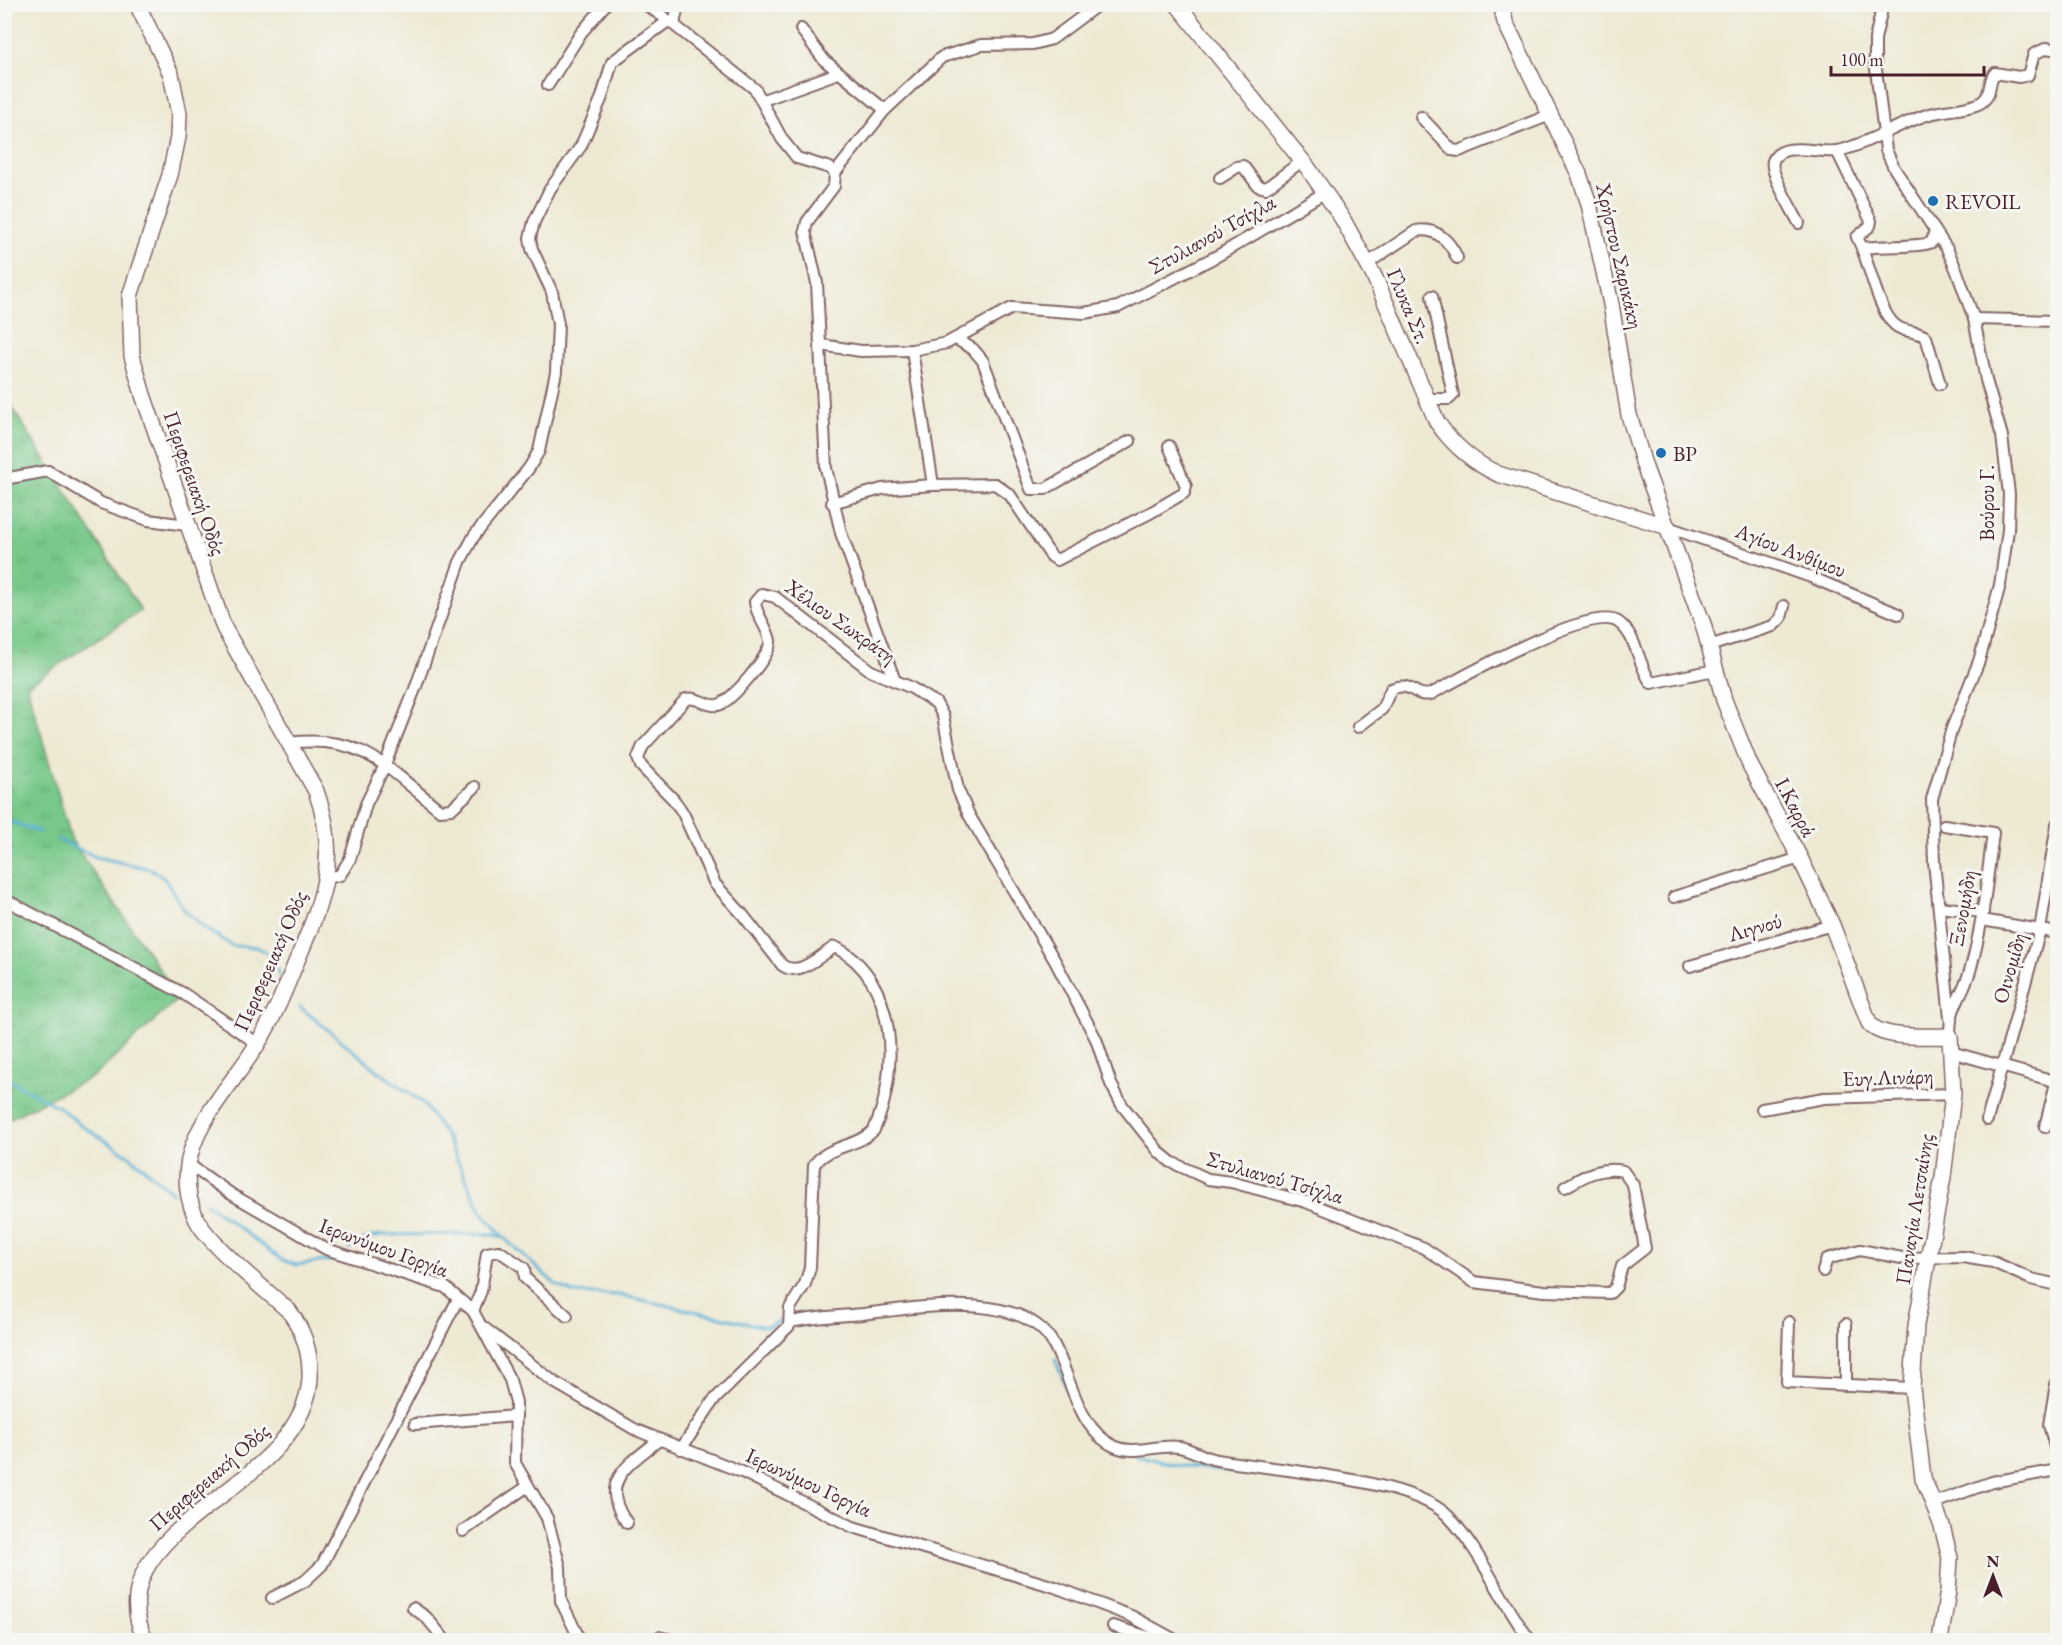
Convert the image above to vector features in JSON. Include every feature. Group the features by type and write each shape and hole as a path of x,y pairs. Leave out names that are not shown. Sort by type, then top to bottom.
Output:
{"main road":[{"name":"Περιφερειακή Οδός","path":"137,4 171,74 177,95 179,124 174,158 161,207 132,286 129,305 130,336 142,395 224,628 316,791 324,815 329,851 327,878 311,929 258,1044 198,1128 188,1164 191,1203 200,1226 289,1311 297,1324 308,1350 309,1389 302,1414 288,1436 258,1465 168,1540 147,1564 139,1581 136,1599 138,1622 146,1641"},
{"name":"Γλυκα Στ.","path":"1178,4 1302,161 1358,243 1437,422 1449,438 1491,471 1668,526"},
{"name":"Χρήστου Σαρικάκη","path":"1500,4 1505,22 1580,174 1590,204 1609,293 1629,415 1645,468 1668,526"},
{"name":"Ι.Καρρά","path":"1668,526 1715,670 1750,765 1800,858 1832,925 1866,1017 1873,1029 1890,1034 1950,1036"},
{"name":"Παναγία Λετσαίνης","path":"1940,1641 1950,1567 1948,1544 1923,1478 1912,1388 1916,1325 1943,1177 1953,1094 1950,1036"}],"street":[{"path":"548,85 581,33 606,4"},
{"path":"645,4 755,89 791,152 800,160 830,168 835,173"},
{"path":"327,878 340,874 350,859 366,804 384,766 459,562 474,536 529,468 539,451 556,372 558,324 552,292 532,249 531,229 550,189 581,146 603,97 614,60 671,23 678,4"},
{"name":"Χέλιου Σωκράτη","path":"895,681 832,503 826,468 817,283 805,231 807,222 834,186 835,173 885,110 942,57 981,45 1023,45 1052,39 1099,4"},
{"path":"1869,4 1882,8"},
{"name":"Βούρου Γ.","path":"1882,8 1875,39 1875,61 1886,150 1894,168 1935,231 1956,269 1974,319 1986,380 2005,451 2010,512 2005,556 1979,662 1952,728 1932,799 1932,842 1950,1018"},
{"path":"801,29 824,60 885,110"},
{"path":"1799,223 1773,171 1773,160 1786,150 1837,151 1929,114 1979,103 1988,95 1992,76 1995,73 2022,77 2028,75 2034,54 2047,48 2058,50"},
{"path":"763,100 838,73"},
{"path":"1421,117 1452,150 1459,151 1550,115"},
{"path":"1837,151 1871,221 1870,226 1858,235 1875,287 1891,321 1903,330 1926,337 1940,384"},
{"path":"1220,178 1237,166 1243,166 1258,186 1266,188 1302,161"},
{"name":"Στυλιανού Τσίχλα","path":"821,345 861,351 912,350 938,346 956,339 993,316 1012,308 1084,314 1118,307 1219,255 1324,193"},
{"path":"1368,263 1416,231 1423,230 1448,240 1457,258"},
{"path":"1863,248 1894,244 1923,246 1932,242 1935,231"},
{"path":"1427,399 1449,399 1453,395 1432,296"},
{"path":"1974,319 2058,321"},
{"path":"956,339 973,349 983,361 1031,489 1045,489 1130,441"},
{"path":"912,350 933,484"},
{"path":"832,503 876,490 933,484 990,483 1001,487 1057,560 1150,513 1184,493 1186,486 1169,446"},
{"path":"4,478 48,471 101,503 148,520 187,525"},
{"name":"Αγίου Ανθίμου","path":"1668,526 1811,577 1898,614"},
{"name":"Χέλιου Σωκράτη","path":"791,1316 810,1268 814,1165 822,1156 867,1137 876,1125 889,1072 885,1015 877,991 866,974 837,947 795,970 786,968 778,962 743,915 715,884 682,813 674,800 641,765 639,758 642,746 686,699 697,699 711,705 727,702 766,657 770,642 755,602 762,594 776,597 871,671 895,681"},
{"path":"1709,646 1773,626 1781,618 1784,606"},
{"path":"1358,727 1382,709 1391,689 1400,685 1409,686 1420,694 1431,694 1518,647 1599,619 1613,620 1625,628 1651,682 1715,670"},
{"name":"Στυλιανού Τσίχλα","path":"895,681 930,699 942,711 956,783 965,807 1091,1029 1111,1084 1122,1105 1160,1153 1171,1162 1209,1179 1231,1182 1306,1202 1424,1248 1474,1282 1544,1291 1610,1293 1616,1287 1622,1266 1645,1248 1633,1185 1623,1172 1604,1170 1593,1172 1565,1187"},
{"path":"289,743 313,740 347,744 361,749 440,810 451,809 475,787"},
{"name":"Οινομίδη","path":"1987,1120 2040,930 2057,824"},
{"name":"Ξενομήδη","path":"1944,825 1993,833 1983,916 1969,972 1950,1018 1950,1036"},
{"path":"1674,897 1800,858"},
{"path":"4,899 184,994 258,1044"},
{"path":"1939,906 2058,933"},
{"name":"Λιγνού","path":"1690,966 1832,925"},
{"path":"1951,1052 2057,1080 2045,1127"},
{"name":"Ευγ.Λινάρη","path":"1762,1109 1824,1098 1953,1094"},
{"name":"Ιερωνύμου Γοργία","path":"188,1164 231,1194 326,1249 445,1287 473,1311 510,1380 516,1416 513,1453 515,1463 542,1505 547,1518 560,1567 561,1601 580,1641"},
{"path":"1823,1272 1827,1259 1860,1250 1902,1258 1963,1257 1993,1262 2031,1279 2058,1285"},
{"path":"473,1311 481,1291 488,1253 499,1251 524,1268 525,1278 567,1316"},
{"path":"272,1598 305,1581 322,1565 458,1299"},
{"path":"681,1449 713,1401 757,1360 791,1316 940,1305 1010,1312 1044,1332 1053,1344 1084,1415 1099,1435 1115,1447 1144,1450 1180,1447 1208,1459 1379,1487 1413,1496 1436,1507 1446,1514 1477,1552 1530,1641"},
{"path":"1789,1322 1787,1382 1912,1388"},
{"path":"1846,1324 1846,1385"},
{"name":"Ιερωνύμου Γοργία","path":"483,1327 554,1382 636,1430 742,1472 853,1527 979,1562 1065,1590 1131,1616 1175,1641"},
{"path":"2056,1384 2049,1425 2058,1457"},
{"path":"415,1424 516,1416"},
{"path":"627,1523 616,1505 614,1487 617,1478 632,1462 659,1440"},
{"path":"1934,1503 1992,1482 2058,1470"},
{"path":"463,1531 528,1486"},
{"path":"412,1608 426,1617 446,1641"},
{"path":"1113,1626 1158,1641"},
{"path":"653,1641 659,1637 673,1641"}],"green space":[{"path":"4,395 141,610 27,686 72,841 179,998 96,1075 5,1121"}],"waterway":[{"path":"4,819 39,832"},
{"path":"57,839 96,857 151,869 165,879 185,911 204,928 233,946 257,947 269,954 280,976"},
{"path":"300,1007 381,1073 423,1103 446,1136 481,1211 504,1238"},
{"path":"4,1077 60,1108 81,1125 131,1157 173,1193"},
{"path":"206,1203 282,1260 296,1265 333,1260"},
{"path":"349,1248 367,1238 381,1235 490,1234 504,1238 555,1284 573,1293 619,1295 766,1327 786,1319"},
{"path":"795,1316 809,1314"},
{"path":"1055,1359 1066,1386"},
{"path":"1135,1455 1176,1465 1254,1475"}],"place":[{"name":"REVOIL","path":"1933,201"},
{"name":"BP","path":"1661,453"}]}
